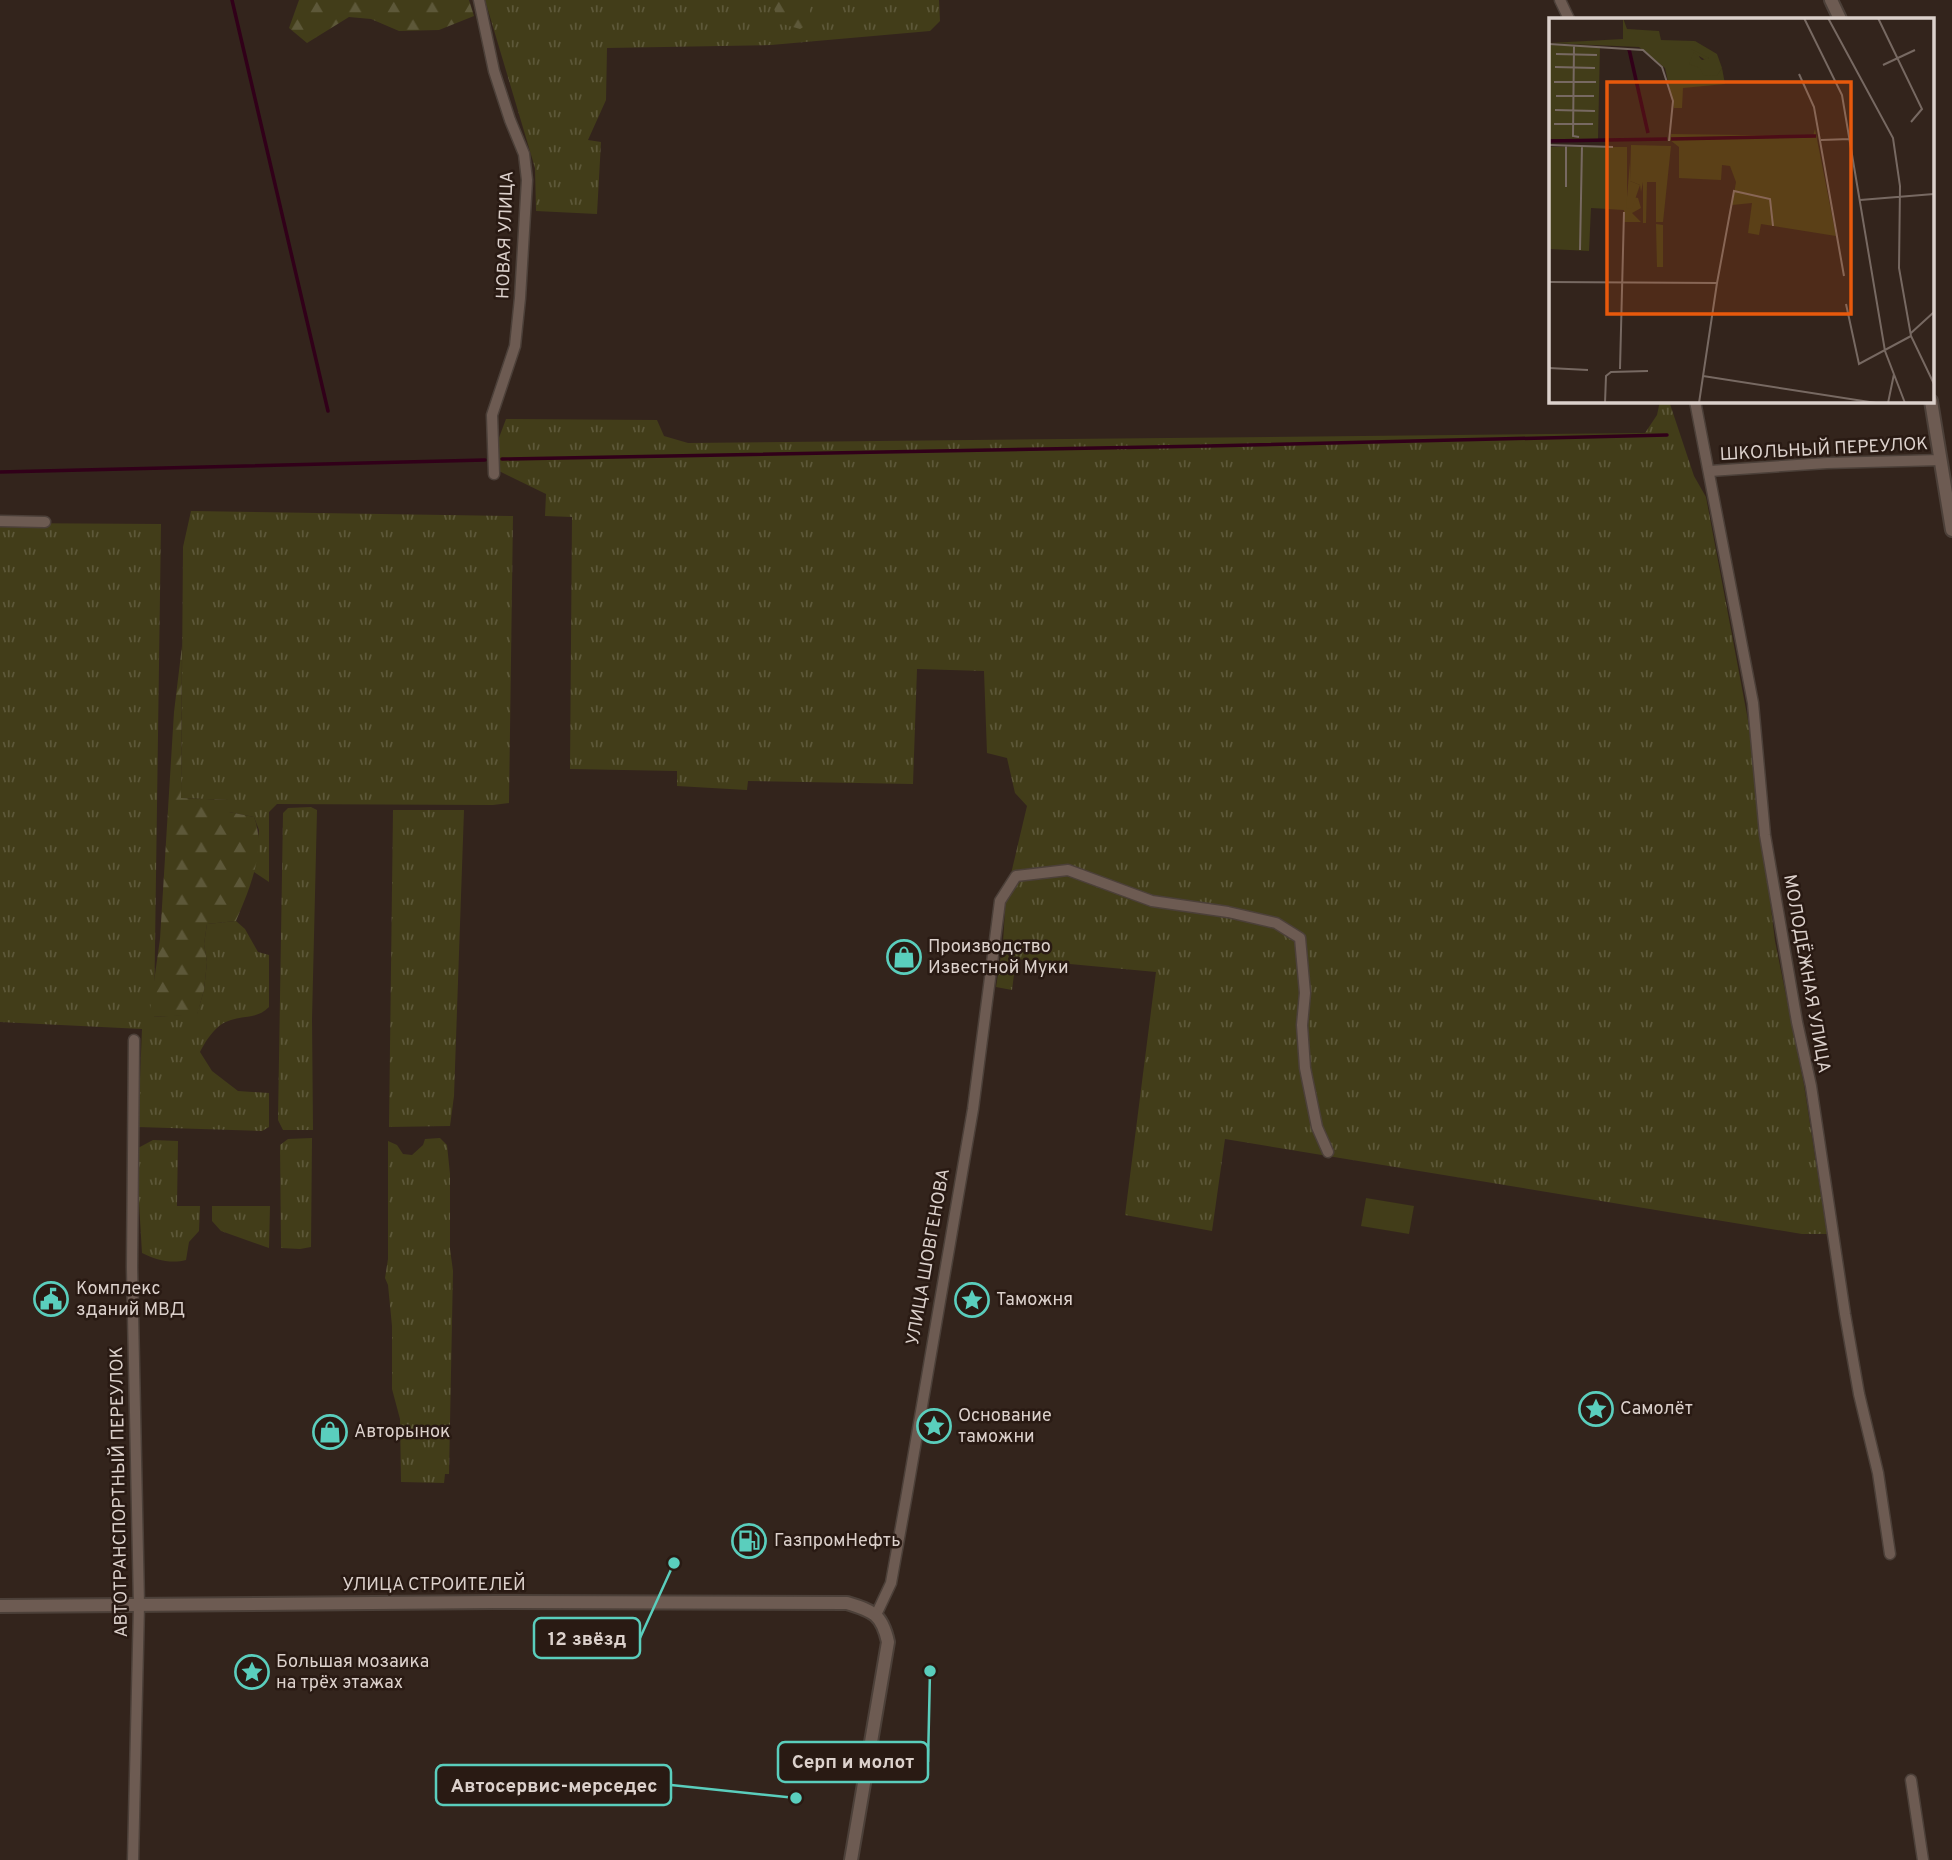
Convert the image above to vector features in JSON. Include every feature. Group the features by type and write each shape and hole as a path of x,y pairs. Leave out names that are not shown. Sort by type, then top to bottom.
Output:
{"street":[{"name":"НОВАЯ УЛИЦА","path":"479,0 494,71 524,154 527,180 515,346 492,415 494,474"},
{"path":"1560,0 1569,18"},
{"path":"1830,0 1839,18"},
{"name":"МОЛОДЁЖНАЯ УЛИЦА","path":"1695,402 1752,703 1765,835 1797,1022 1811,1086 1859,1394 1878,1474 1890,1554"},
{"path":"1931,402 1952,530"},
{"name":"ШКОЛЬНЫЙ ПЕРЕУЛОК","path":"1710,471 1827,463 1941,460"},
{"path":"0,521 45,522"},
{"name":"УЛИЦА ШОВГЕНОВА","path":"872,1612 891,1583 973,1109 1000,901 1016,876 1069,870 1152,901 1228,912 1276,923 1300,938 1306,993 1303,1025 1305,1068 1317,1127 1328,1152"},
{"name":"АВТОТРАНСПОРТНЫЙ ПЕРЕУЛОК","path":"133,1860 139,1605 132,1266 134,1040"},
{"name":"УЛИЦА СТРОИТЕЛЕЙ","path":"0,1606 847,1603 872,1612"},
{"path":"850,1860 888,1642 884,1625 872,1612"},
{"path":"1911,1780 1923,1860"}],"green space":[{"path":"299,0 469,0 474,16 439,30 399,31 371,19 349,17 307,43 289,28"},
{"path":"485,0 939,0 940,21 930,31 771,45 607,48 606,100 588,140 601,142 597,214 536,211 535,168"},
{"path":"771,0 807,0 810,3 810,23 800,29 779,23"},
{"path":"1660,402 1669,402 1694,476 1706,497 1748,720 1775,941 1804,1085 1827,1234 1802,1234 1225,1139 1212,1231 1125,1215 1156,972 1016,959 1012,990 996,987 1006,895 1027,806 1015,793 1007,758 987,753 984,671 917,669 913,784 748,781 747,790 677,786 677,771 570,769 572,517 545,516 546,494 499,471 497,443 506,419 657,420 664,436 688,443 1645,433 1657,415"},
{"path":"191,511 513,516 509,803 277,804 269,812 269,882 254,872 259,830 254,817 229,812 229,800 181,798 183,547"},
{"path":"0,523 161,524 154,1017 197,1014 204,990 207,924 236,921 245,929 258,952 269,955 269,1007 256,1015 231,1020 216,1028 200,1052 212,1071 238,1091 269,1093 269,1127 262,1131 138,1127 142,1029 0,1022"},
{"path":"182,646 181,798 229,800 229,812 254,817 257,856 251,883 236,921 207,924 204,990 197,1015 149,1017 160,939 174,712"},
{"path":"311,807 317,810 312,1019 313,1130 283,1130 278,1120 283,813 288,808"},
{"path":"393,810 464,810 454,1096 450,1126 389,1127"},
{"path":"312,1138 311,1247 281,1248 280,1145 288,1139"},
{"path":"440,1138 447,1145 450,1174 450,1249 453,1271 449,1474 445,1474 444,1483 401,1482 400,1419 392,1389 392,1326 385,1278 388,1259 388,1141 397,1145 403,1154 412,1155 423,1145 425,1139"},
{"path":"153,1140 178,1141 177,1206 200,1206 199,1231 189,1242 186,1260 164,1261 142,1253 138,1148"},
{"path":"1366,1198 1414,1206 1409,1234 1361,1226"},
{"path":"212,1206 270,1206 269,1248 221,1231 212,1221"}],"waterway":[{"path":"232,0 328,411"},
{"path":"502,459 1667,435"},
{"path":"0,472 485,460"}],"place":[{"name":"Производство Известной Муки","path":"904,957"},
{"name":"Комплекс зданий МВД","path":"51,1299"},
{"name":"Таможня","path":"972,1300"},
{"name":"Самолёт","path":"1596,1409"},
{"name":"Основание таможни","path":"934,1426"},
{"name":"Авторынок","path":"330,1432"},
{"name":"ГазпромНефть","path":"749,1541"},
{"name":"12 звёзд","path":"674,1563"},
{"name":"Серп и молот","path":"930,1671"},
{"name":"Большая мозаика на трёх этажах","path":"252,1672"},
{"name":"Автосервис-мерседес","path":"796,1798"}]}
